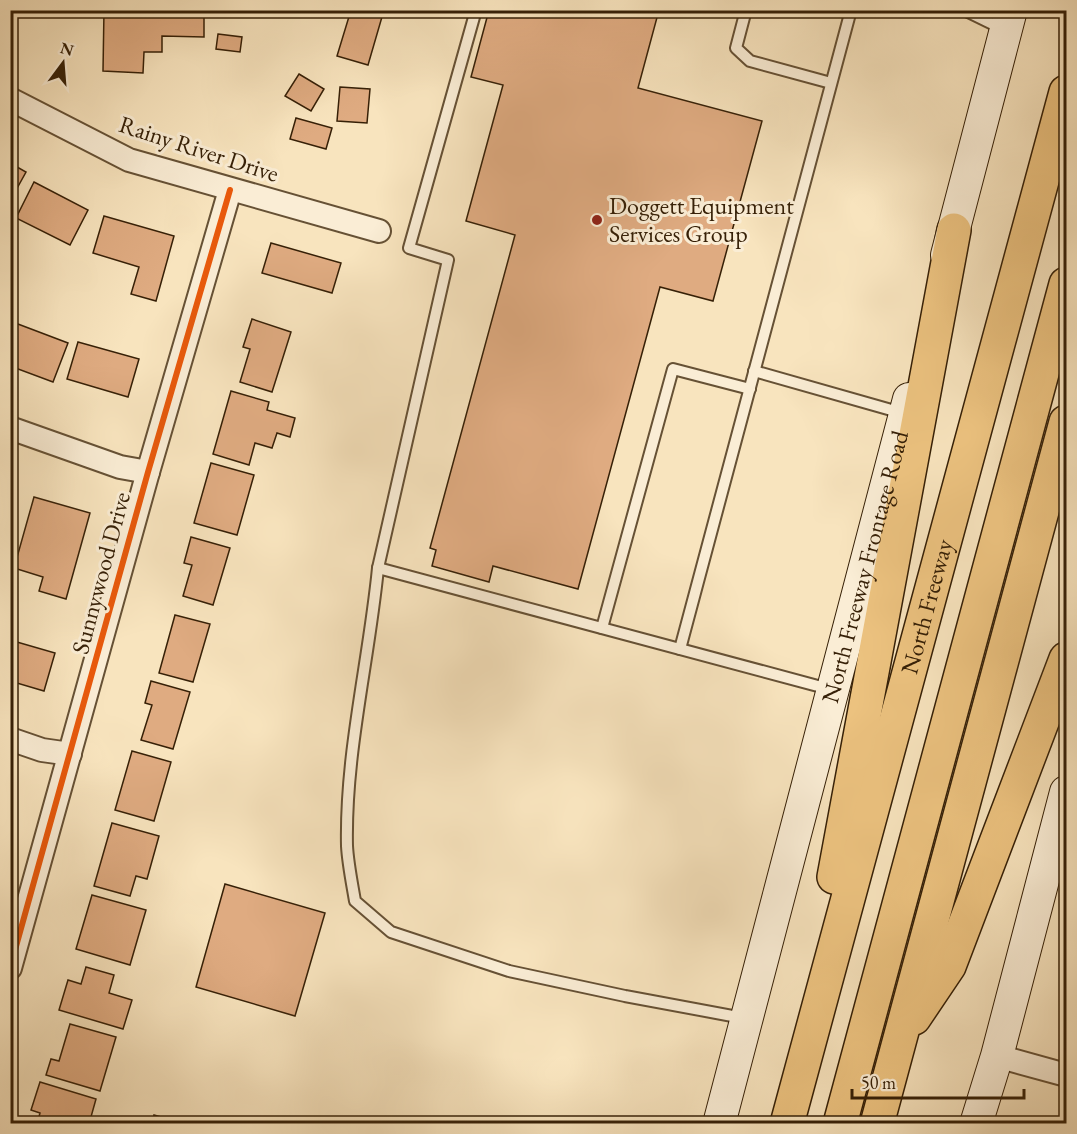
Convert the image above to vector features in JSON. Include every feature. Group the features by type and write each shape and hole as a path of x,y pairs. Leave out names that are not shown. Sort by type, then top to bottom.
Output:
{"highway":[{"name":"North Freeway","path":"789,1118 1066,92"},
{"path":"789,1118 954,230"},
{"name":"North Freeway","path":"840,1124 1066,284"},
{"path":"877,1124 1066,422"},
{"path":"899,1039 949,966 1066,659"}],"main road":[{"name":"North Freeway Frontage Road","path":"718,1124 1008,20"},
{"path":"976,1124 1052,865 1066,792"}],"street":[{"name":"Rainy River Drive","path":"10,99 129,160 380,231"},
{"name":"Sunnywood Drive","path":"10,968 148,472 230,190"},
{"path":"10,428 120,467 148,472"},
{"path":"10,740 42,750 70,754"},
{"path":"997,1056 1066,1075"}],"lane":[{"path":"476,10 409,248 448,260 378,568 373,617 351,759 347,848 355,901 391,932 508,971 746,1019"},
{"path":"746,10 736,48 750,62 831,83"},
{"path":"680,649 851,10"},
{"path":"964,10 1008,20"},
{"path":"602,628 672,369 750,389"},
{"path":"754,371 905,414"},
{"path":"378,568 832,690"}],"building":[{"path":"104,10 204,10 204,37 162,36 162,52 144,52 143,73 103,71"},
{"path":"351,10 384,10 368,65 337,56"},
{"path":"489,10 659,10 638,88 762,121 713,301 660,287 578,589 493,566 489,582 432,566 436,550 430,548 515,235 466,221 503,85 471,77"},
{"path":"218,34 242,37 240,52 216,49"},
{"path":"299,74 324,89 311,111 285,96"},
{"path":"340,87 370,89 367,123 337,121"},
{"path":"296,118 332,128 326,149 290,139"},
{"path":"10,163 26,172 10,201"},
{"path":"34,182 88,210 70,245 16,218"},
{"path":"104,216 174,236 156,301 131,294 139,267 93,253"},
{"path":"271,243 341,263 332,293 262,273"},
{"path":"252,319 291,332 272,392 240,382 250,349 243,347"},
{"path":"10,321 68,343 53,382 10,366"},
{"path":"78,342 139,359 128,397 67,379"},
{"path":"231,391 269,402 267,410 295,418 290,437 277,433 272,448 255,443 249,465 213,454"},
{"path":"211,463 254,475 237,535 194,523"},
{"path":"34,497 90,513 66,599 39,591 43,577 14,568"},
{"path":"191,537 230,548 213,605 183,596 192,565 184,563"},
{"path":"175,615 210,624 193,682 159,673"},
{"path":"10,640 55,653 44,691 10,681"},
{"path":"151,681 190,692 173,749 141,740 152,705 145,703"},
{"path":"132,751 171,762 154,821 115,810"},
{"path":"112,823 159,836 147,879 136,876 130,896 94,886"},
{"path":"225,884 325,913 295,1016 196,987"},
{"path":"92,895 146,910 130,965 76,949"},
{"path":"86,967 114,975 109,993 132,1000 123,1029 59,1010 68,980 81,984"},
{"path":"70,1024 116,1037 100,1091 46,1075 51,1059 59,1061"},
{"path":"40,1082 96,1099 89,1124 37,1124 40,1113 31,1110"},
{"path":"154,1115 186,1124 152,1124"}],"cycle path":[{"path":"10,968 148,472 230,190"}],"place":[{"name":"Doggett Equipment Services Group","path":"597,220"}]}
